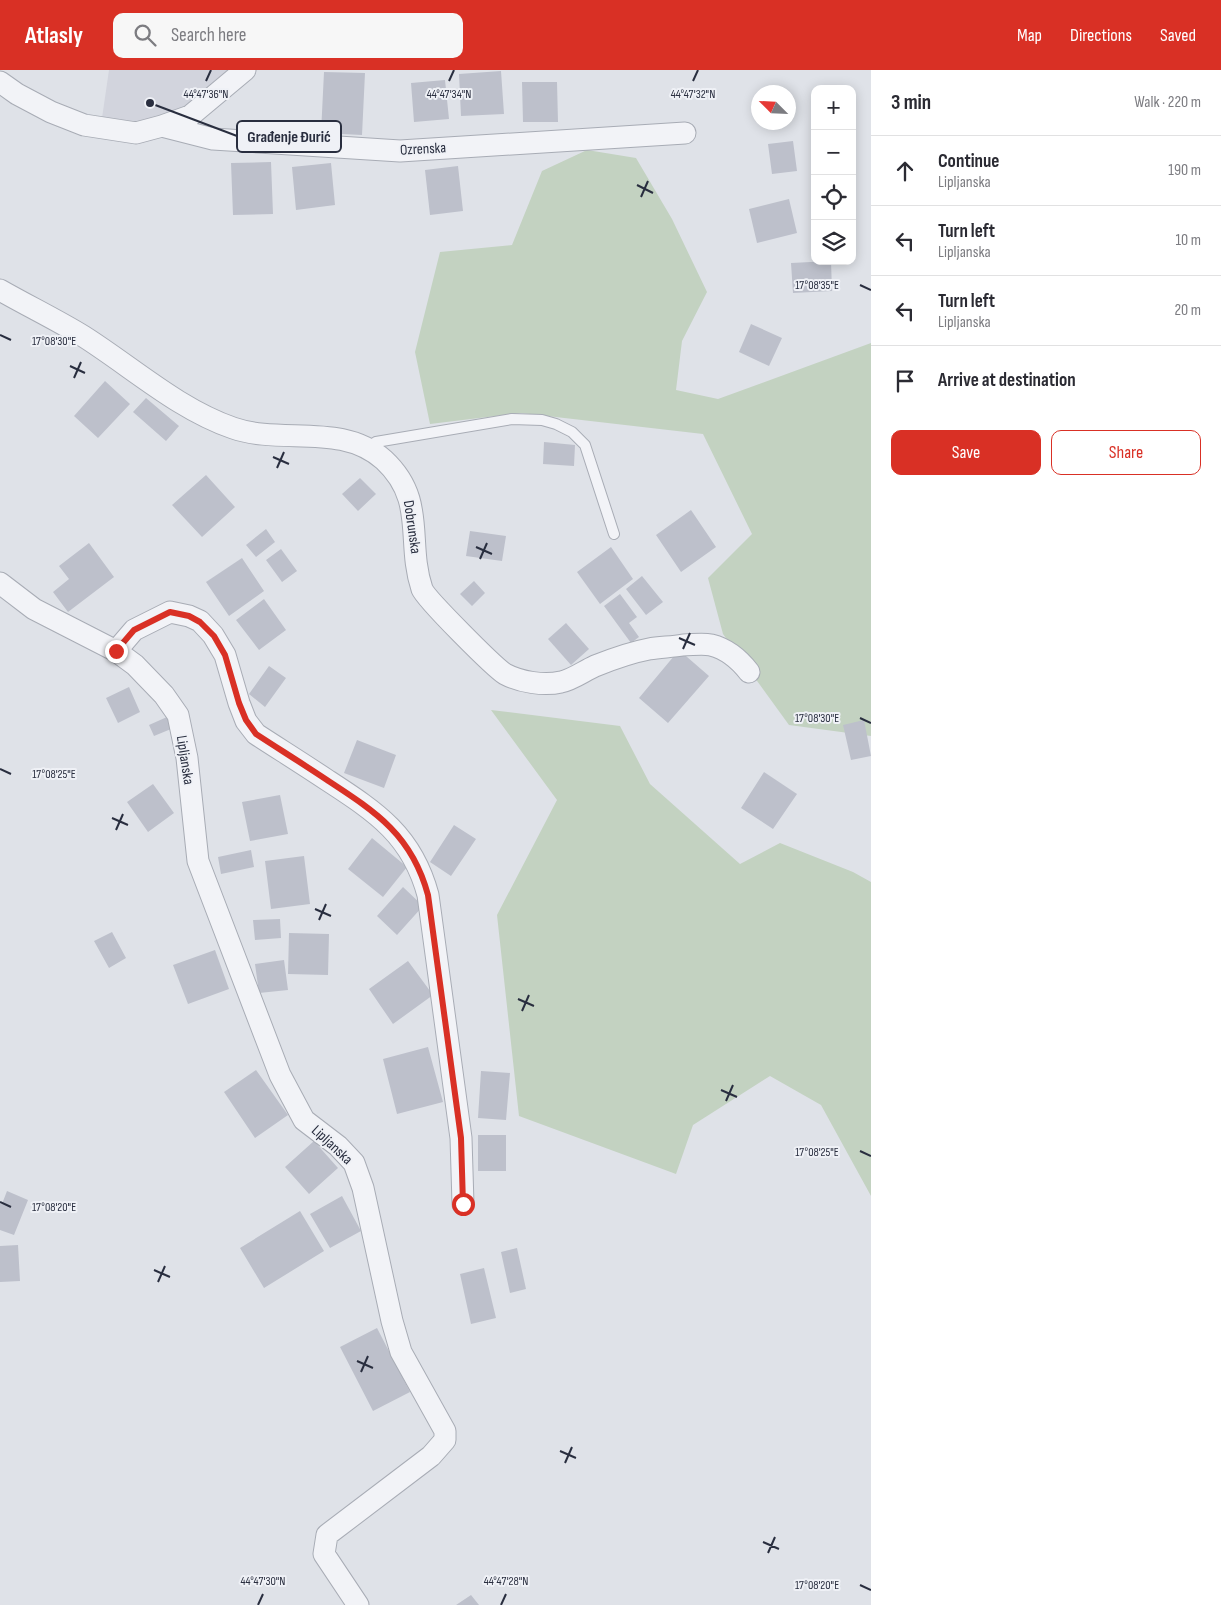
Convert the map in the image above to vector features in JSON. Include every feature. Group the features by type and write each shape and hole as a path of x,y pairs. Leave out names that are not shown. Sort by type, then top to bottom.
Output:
{"street":[{"name":"Ozrenska","path":"0,82 17,94 51,112 84,125 136,132 162,126 190,116 245,70"},
{"name":"Ozrenska","path":"162,126 213,139 400,151 685,133"},
{"name":"Dobrunska","path":"0,290 82,336 176,400 213,420 236,429 264,435 336,438 366,449 383,459 402,480 411,502 418,569 423,591 436,607 504,673 520,680 540,683 561,682 597,665 648,649 695,644 710,645 727,651 742,662 749,672"},
{"name":"Lipljanska","path":"0,583 34,609 116,651 135,665 164,695 178,715 186,758 198,861 280,1075 304,1120 338,1146 354,1163 363,1188 392,1321 401,1352 446,1431 444,1440 431,1456 327,1535 324,1554 358,1605"},
{"path":"116,651 134,630 170,612 189,616 200,622 214,636 225,655 239,703 246,720 256,734 364,804 386,822 410,851 422,874 428,895 461,1138 463,1204"}],"lane":[{"path":"366,449 376,442 512,419 542,420 556,424 572,432 585,445 614,534"}],"shaded area":[{"path":"109,70 236,70 186,110 142,124 102,118"}],"green space":[{"path":"587,150 636,158 672,219 707,292 682,341 676,390 718,399 871,343 871,736 789,725 723,634 708,578 752,534 703,434 521,413 430,424 415,352 440,252 512,245 542,171"},
{"path":"491,710 620,726 650,784 740,864 780,843 853,872 871,882 871,1196 821,1105 770,1076 693,1125 676,1174 519,1116 497,915 557,800"}],"building":[{"path":"501,71 504,114 461,116 459,74"},
{"path":"324,72 365,73 362,135 321,133"},
{"path":"445,80 449,119 414,122 411,83"},
{"path":"522,82 557,82 558,122 523,122"},
{"path":"793,141 797,171 772,174 768,144"},
{"path":"271,162 273,214 233,215 231,163"},
{"path":"331,163 335,205 296,210 292,167"},
{"path":"458,166 463,211 430,215 425,170"},
{"path":"789,199 797,233 757,243 749,209"},
{"path":"811,262 811,265 831,265 832,291 793,293 791,263"},
{"path":"751,324 782,338 769,366 739,352"},
{"path":"105,381 130,404 98,438 74,416"},
{"path":"146,398 179,426 166,441 133,412"},
{"path":"544,442 575,445 574,466 543,464"},
{"path":"206,475 235,507 202,537 172,505"},
{"path":"360,478 376,494 358,511 342,494"},
{"path":"691,510 716,547 681,572 656,535"},
{"path":"266,529 275,542 256,557 246,545"},
{"path":"470,531 506,536 502,561 466,556"},
{"path":"89,543 114,577 68,612 53,592 69,579 59,566"},
{"path":"611,547 633,579 600,604 577,572"},
{"path":"281,549 297,571 282,582 266,560"},
{"path":"242,558 264,591 229,616 206,582"},
{"path":"642,576 663,602 646,615 626,589"},
{"path":"474,581 485,593 472,606 460,594"},
{"path":"620,594 637,617 629,623 639,637 631,643 604,606"},
{"path":"264,599 286,630 259,650 236,620"},
{"path":"566,623 589,649 571,665 548,639"},
{"path":"679,650 709,676 668,723 639,698"},
{"path":"269,666 286,678 265,707 249,694"},
{"path":"129,687 140,712 118,723 106,698"},
{"path":"167,717 171,729 154,736 149,725"},
{"path":"864,720 871,756 851,760 843,725"},
{"path":"357,740 396,755 384,788 344,773"},
{"path":"764,772 797,794 773,829 741,808"},
{"path":"153,784 174,813 148,832 127,802"},
{"path":"280,795 288,834 250,841 242,802"},
{"path":"454,825 476,839 451,876 430,862"},
{"path":"372,838 407,867 383,897 348,869"},
{"path":"251,850 254,867 221,874 218,857"},
{"path":"304,856 310,904 271,909 265,861"},
{"path":"403,887 423,906 397,935 377,916"},
{"path":"280,919 281,938 255,940 253,920"},
{"path":"112,932 126,958 109,968 94,941"},
{"path":"289,933 329,934 328,975 288,974"},
{"path":"215,950 229,989 188,1004 173,965"},
{"path":"284,960 288,990 259,993 255,964"},
{"path":"408,961 433,995 393,1024 369,989"},
{"path":"428,1047 443,1102 397,1114 383,1059"},
{"path":"256,1070 288,1115 255,1138 224,1092"},
{"path":"481,1071 510,1073 506,1120 478,1118"},
{"path":"478,1135 506,1135 506,1171 478,1171"},
{"path":"314,1141 338,1168 309,1194 285,1167"},
{"path":"7,1191 28,1200 14,1235 0,1230 0,1203 2,1204"},
{"path":"342,1196 361,1231 330,1248 310,1214"},
{"path":"300,1211 324,1251 264,1288 240,1248"},
{"path":"18,1245 20,1281 0,1282 0,1246"},
{"path":"517,1248 526,1289 510,1293 501,1252"},
{"path":"484,1268 496,1318 471,1324 460,1274"},
{"path":"377,1328 410,1392 373,1411 340,1347"},
{"path":"471,1595 479,1605 456,1605"}],"place":[{"name":"Građenje Đurić","path":"150,103"}],"route":[{"path":"116,651 134,630 170,612 189,616 200,622 214,636 225,655 239,703 246,720 256,734 364,804 386,822 410,851 422,874 428,895 461,1138 463,1204"}]}
